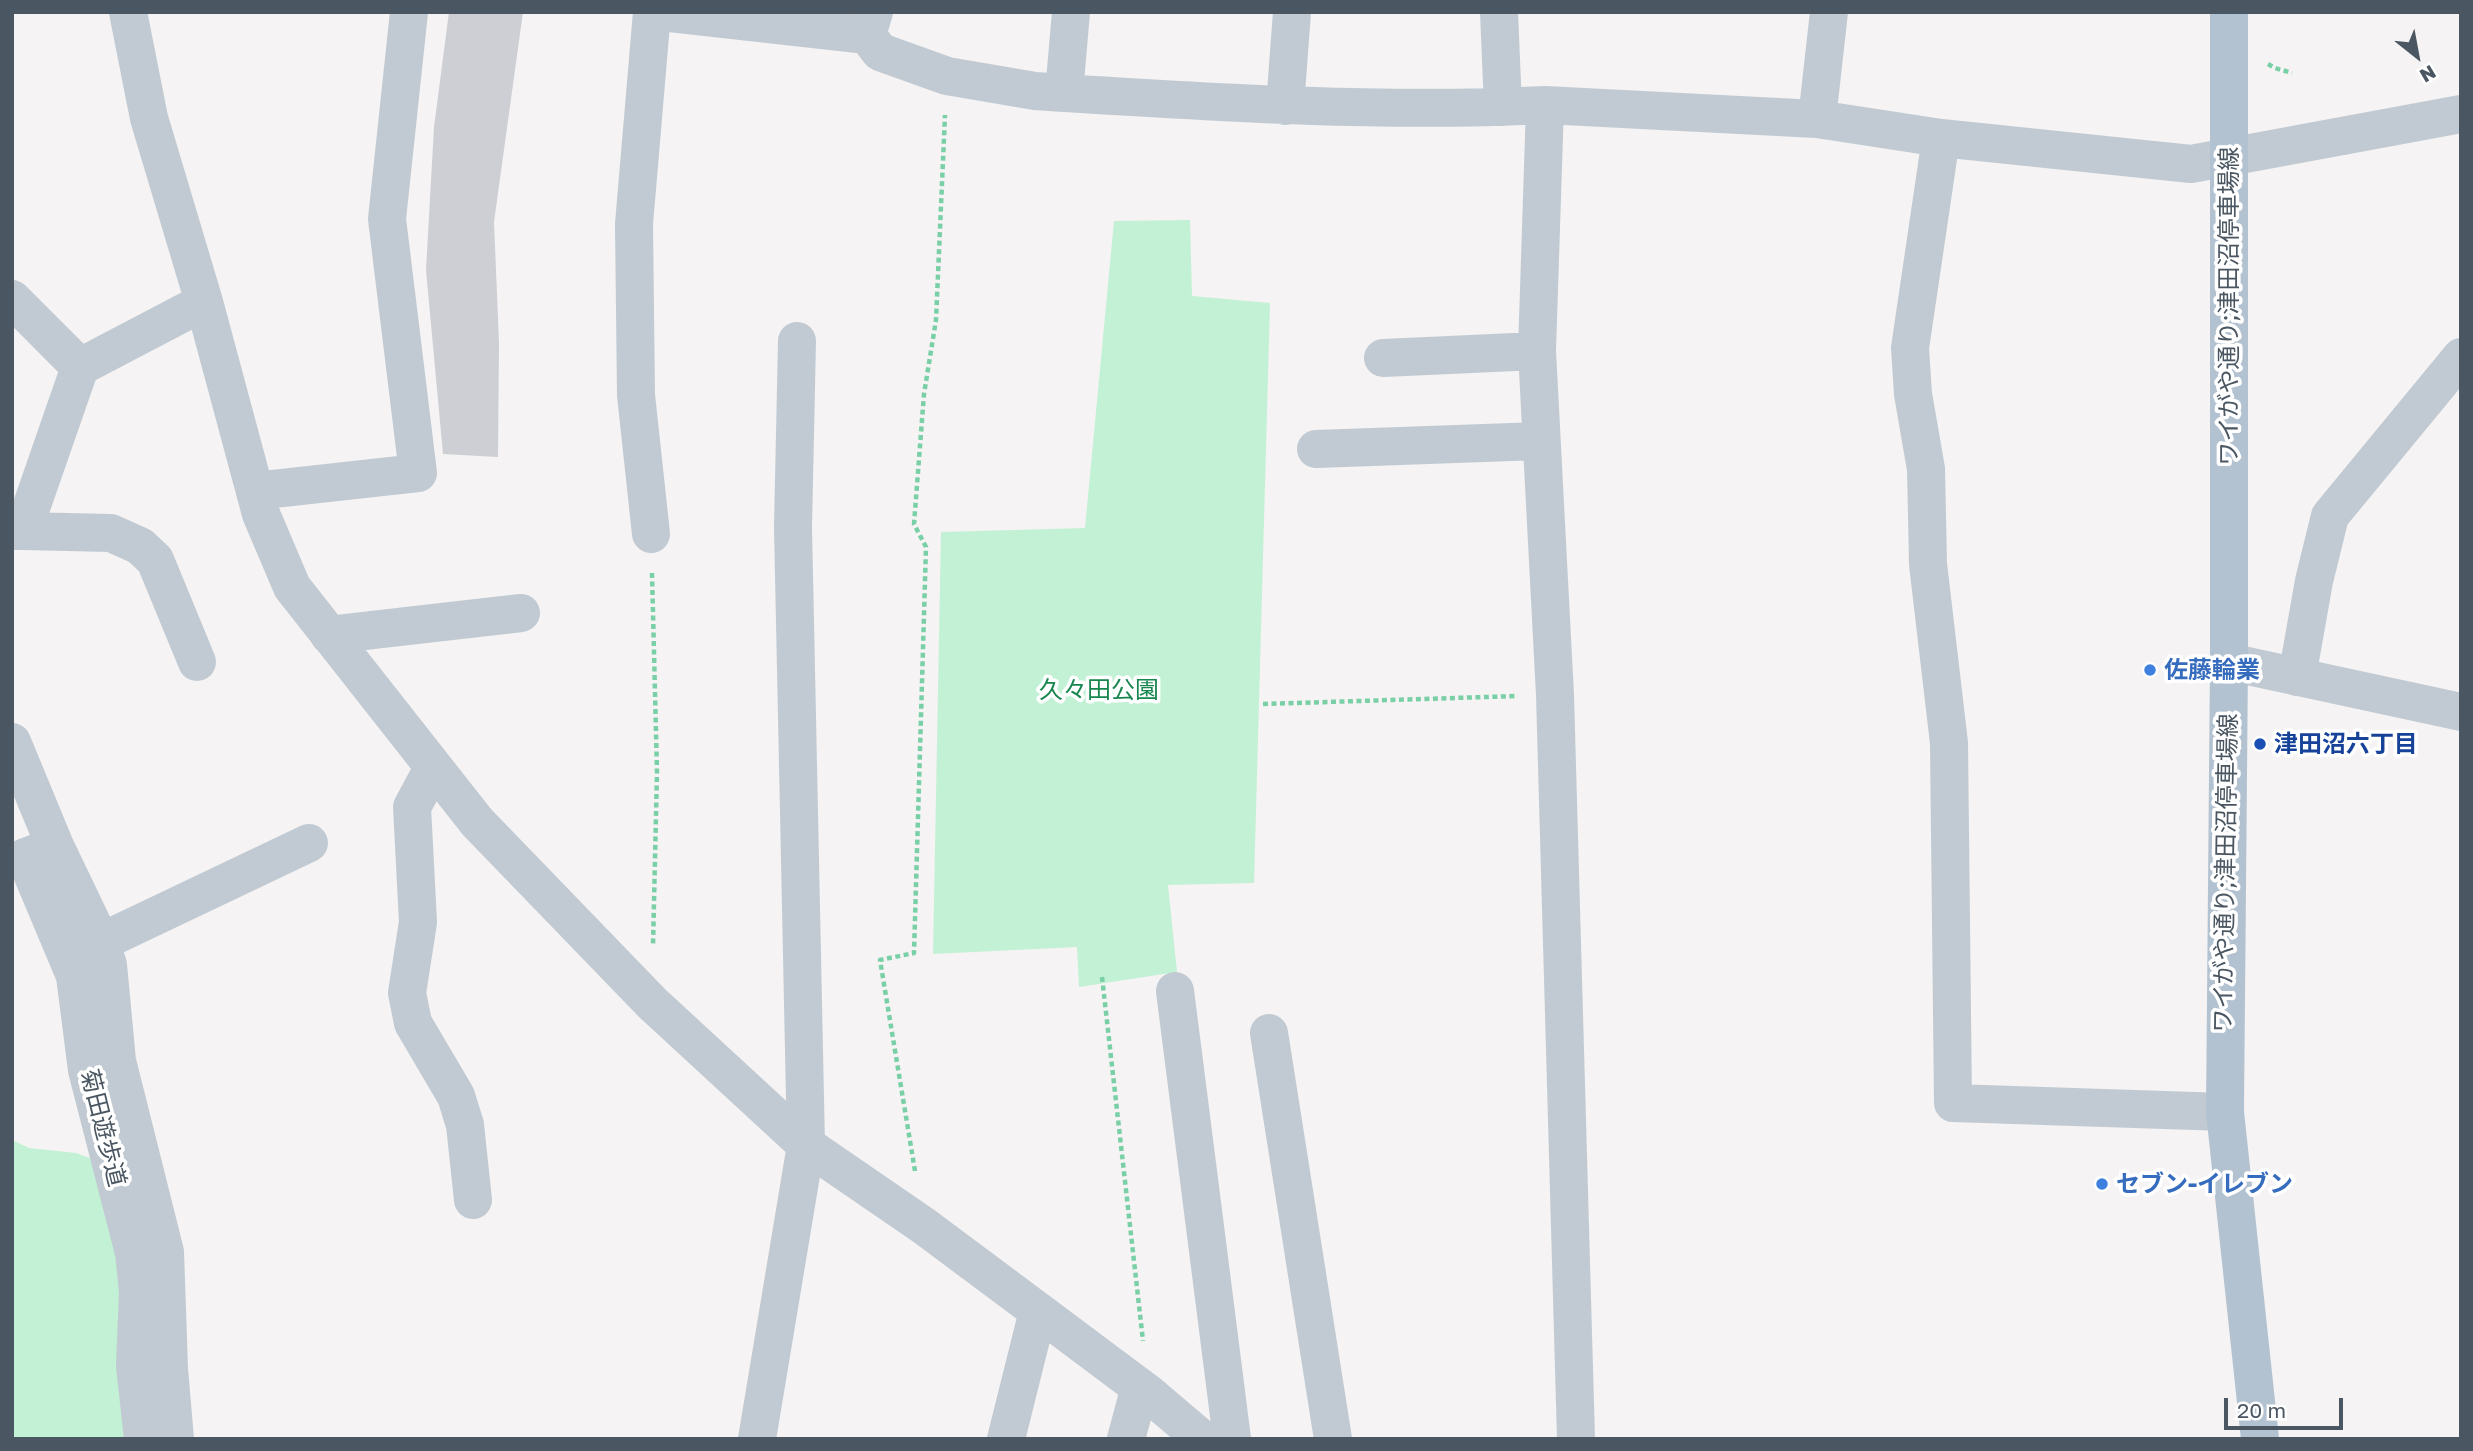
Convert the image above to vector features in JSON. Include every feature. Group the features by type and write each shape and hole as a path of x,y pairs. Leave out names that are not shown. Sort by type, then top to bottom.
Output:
{"main road":[{"name":"ワイがや通り;津田沼停車場線","path":"2229,12 2225,1112 2260,1439"}],"street":[{"path":"128,12 149,118 204,302 261,514 292,587 328,635 477,822 652,1003 806,1145 924,1226 1145,1391 1202,1439"},
{"path":"255,491 418,473 387,219 409,12"},
{"path":"651,534 636,395 634,224 652,12"},
{"path":"661,12 871,24 880,52 947,76 1035,91 1285,106 1545,105 1817,119 1941,138 2191,164 2461,114"},
{"path":"1064,93 1071,12"},
{"path":"1285,106 1292,12"},
{"path":"1499,12 1503,107"},
{"path":"1817,119 1829,12"},
{"path":"1545,105 1537,351 1555,695 1576,1439"},
{"path":"1941,138 1910,348 1913,394 1926,470 1928,564 1949,743 1953,1103 2225,1112"},
{"path":"12,299 80,367"},
{"path":"197,662 155,560 140,546 111,533 18,531 80,367 204,302"},
{"path":"757,1439 806,1145 793,527 797,341"},
{"path":"1383,358 1537,351"},
{"path":"2297,677 2314,581 2330,516 2461,357"},
{"path":"1316,449 1540,441"},
{"path":"328,635 522,613"},
{"path":"2228,662 2461,712"},
{"path":"12,742 55,846 101,942 108,965 117,1061 165,1252 169,1368 175,1439"},
{"path":"433,768 412,807 418,922 407,993 413,1023 456,1096 465,1125 473,1200"},
{"path":"101,942 309,843"},
{"name":"菊田遊歩道","path":"55,846 24,857 75,976 87,1070 134,1253 138,1292 135,1366 143,1439"},
{"path":"1175,991 1233,1439"},
{"path":"1269,1033 1333,1439"},
{"path":"1006,1439 1038,1311"},
{"path":"1126,1439 1145,1391"}],"path":[{"path":"924,1226 880,960 914,953 926,547 914,524 924,394 936,320 947,76"},
{"path":"651,534 657,772 652,1003"},
{"path":"1264,704 1555,695"},
{"path":"1101,977 1145,1391"}],"green space":[{"name":"久々田公園","path":"1190,220 1192,296 1270,303 1254,883 1168,885 1177,972 1079,987 1077,947 933,954 941,532 1085,528 1114,221"},
{"path":"12,1140 29,1148 76,1153 130,1173 161,1439 12,1439"}],"building":[{"path":"449,12 523,12 494,222 499,343 498,457 443,454 426,270 434,127"}],"place":[{"name":"佐藤輪業","path":"2150,670"},
{"name":"津田沼六丁目","path":"2260,744"},
{"name":"セブン-イレブン","path":"2102,1184"}]}
